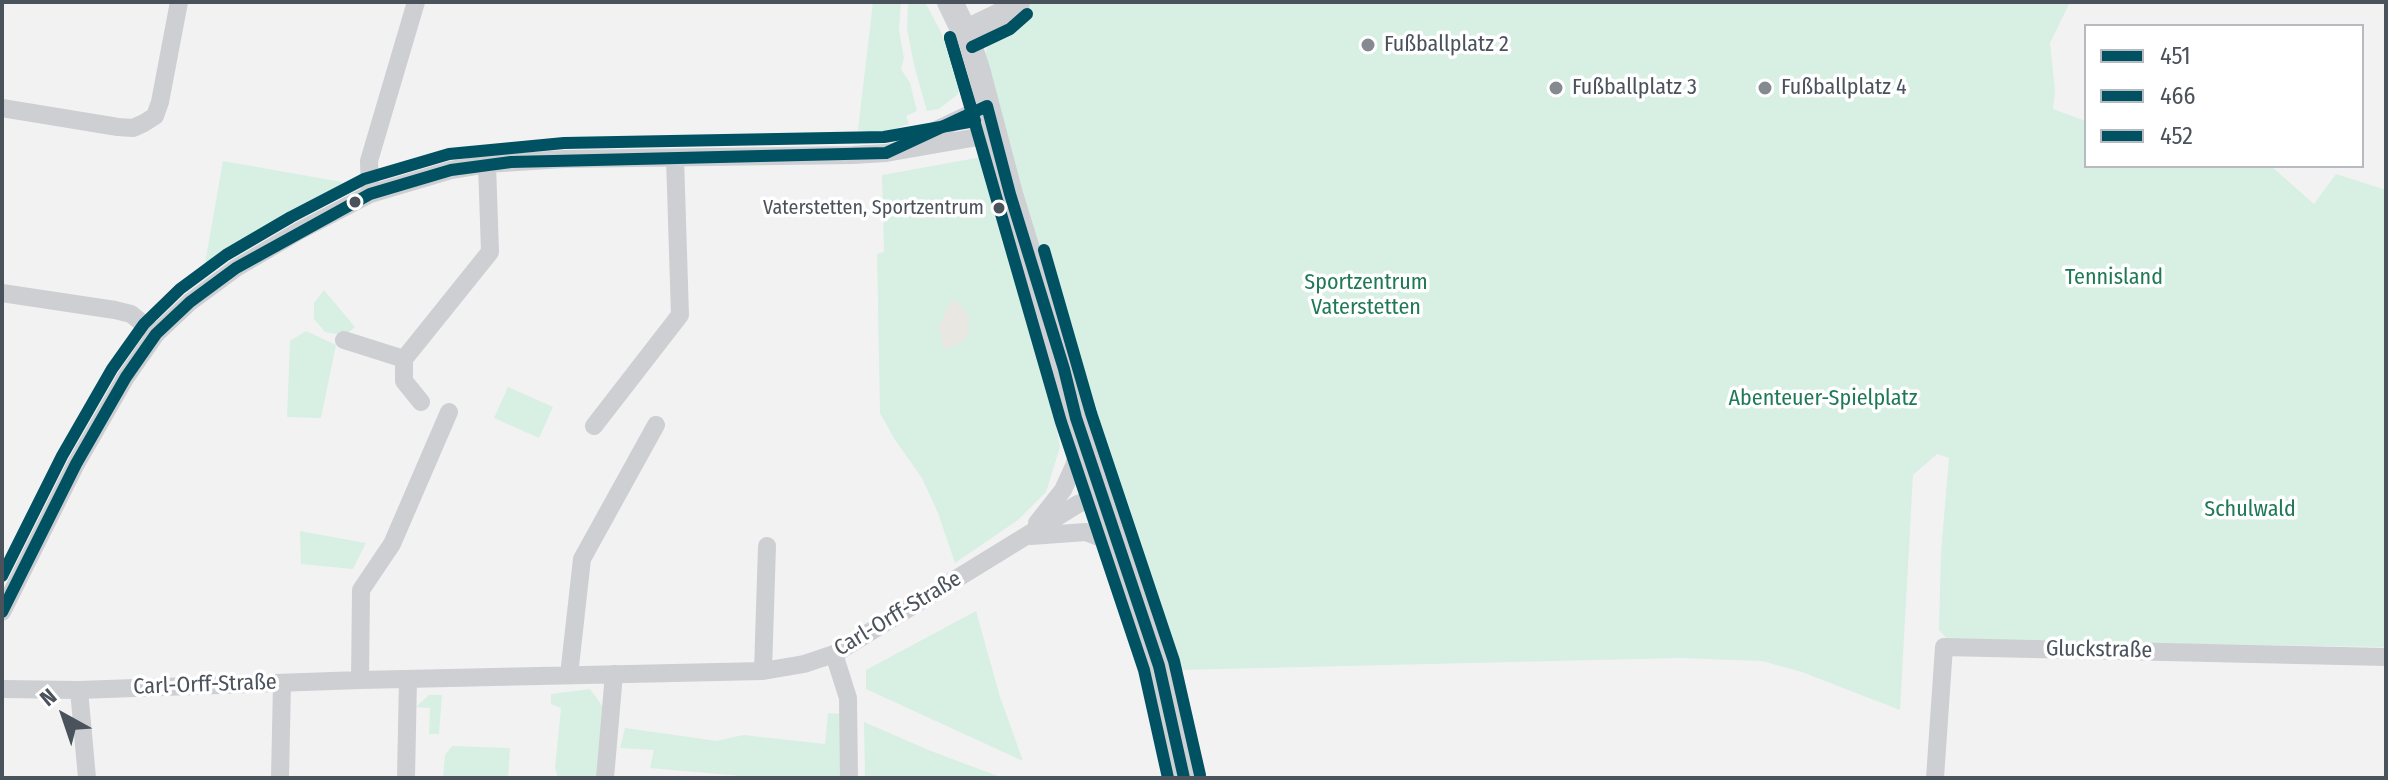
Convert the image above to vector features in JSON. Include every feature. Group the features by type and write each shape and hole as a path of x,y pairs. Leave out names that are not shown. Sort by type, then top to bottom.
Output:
{"street":[{"path":"2,108 118,127 133,128 144,123 155,116 160,102 179,2"},
{"path":"370,194 369,161 416,2"},
{"path":"950,2 965,33 1082,436 1159,666 1184,778"},
{"path":"965,33 1002,15 1017,2"},
{"path":"886,153 987,106"},
{"path":"2,612 76,464 126,377 156,334 190,302 236,268 370,194 451,170 487,164 564,159 886,153 995,134"},
{"path":"594,426 680,315 675,158"},
{"path":"421,402 404,381 404,359 490,252 487,164"},
{"path":"2,293 131,314 156,334"},
{"path":"344,340 404,359"},
{"path":"360,680 361,590 392,544 449,412"},
{"path":"569,675 582,559 656,425"},
{"name":"Carl-Orff-Straße","path":"1025,537 1063,490 1074,466 1082,436"},
{"name":"Carl-Orff-Straße","path":"2,689 79,690 763,671 804,664 834,654 1078,504 1103,495"},
{"name":"Carl-Orff-Straße","path":"1025,537 1086,532 1107,540 1123,554"},
{"path":"763,671 767,546"},
{"name":"Gluckstraße","path":"1935,778 1944,647 2386,657"},
{"path":"834,654 848,698 849,778"},
{"path":"605,778 614,674"},
{"path":"406,778 408,679"},
{"path":"280,778 282,683"},
{"path":"79,690 87,778"}],"green space":[{"path":"873,2 901,2 899,30 904,58 901,69 910,83 917,111 906,116 909,124 866,134 866,131 858,130"},
{"path":"908,2 925,2 941,32 961,88 939,109 927,111 907,29"},
{"name":"Sportzentrum Vaterstetten","path":"1033,2 2070,2 2050,43 2055,91 2053,109 2084,120 2084,168 2273,168 2314,204 2336,174 2386,190 2386,647 1948,640 1939,630 1941,552 1949,458 1937,454 1913,475 1900,710 1802,672 1762,661 1680,658 1179,670 1012,174 983,65 987,46 1001,29"},
{"path":"982,157 1042,355 1060,447 1046,492 1018,520 955,563 922,478 880,413 877,254 884,252 882,175"},
{"path":"223,161 342,182 343,185 335,194 253,240 203,275"},
{"path":"324,290 355,327 349,332 341,335 325,332 314,319 314,303"},
{"path":"306,331 336,345 321,418 287,417 290,341"},
{"path":"508,387 553,407 539,438 494,418"},
{"path":"300,531 366,543 353,569 301,564"},
{"path":"976,611 1000,697 1023,761 866,689 866,670"},
{"path":"590,689 603,707 597,778 558,778 555,768 561,708 551,704 551,694"},
{"path":"429,695 442,695 439,734 429,734 430,708 416,707"},
{"path":"828,713 843,714 844,778 764,778 650,768 654,750 620,748 625,728 717,741 743,735 825,744"},
{"path":"864,722 931,751 1003,778 865,778"},
{"path":"452,746 510,748 508,778 443,778 445,755"}],"sand":[{"path":"955,300 969,319 968,335 962,343 944,349 939,328 949,303"}],"transit line":[{"name":"466","path":"972,47 1010,29 1027,14"},
{"name":"466","path":"950,37 1061,422 1144,670 1168,778"},
{"name":"452","path":"2,576 62,456 112,369 144,324 180,289 226,255 291,217 364,179 449,154 564,143 884,137 975,121 950,38"},
{"name":"451","path":"2,612 76,464 126,377 156,334 190,302 236,268 370,194 451,170 511,162 886,153 987,106 1076,418 1159,666 1184,778"},
{"path":"1044,250 1091,413 1174,661 1200,775"}],"place":[{"name":"Fußballplatz 2","path":"1368,45"},
{"name":"Fußballplatz 3","path":"1556,88"},
{"name":"Fußballplatz 4","path":"1765,88"},
{"name":"Vaterstetten, Sportzentrum","path":"999,208"}],"park label":[{"name":"Tennisland","path":"2114,278"},
{"name":"Abenteuer-Spielplatz","path":"1823,399"},
{"name":"Schulwald","path":"2250,510"}]}
